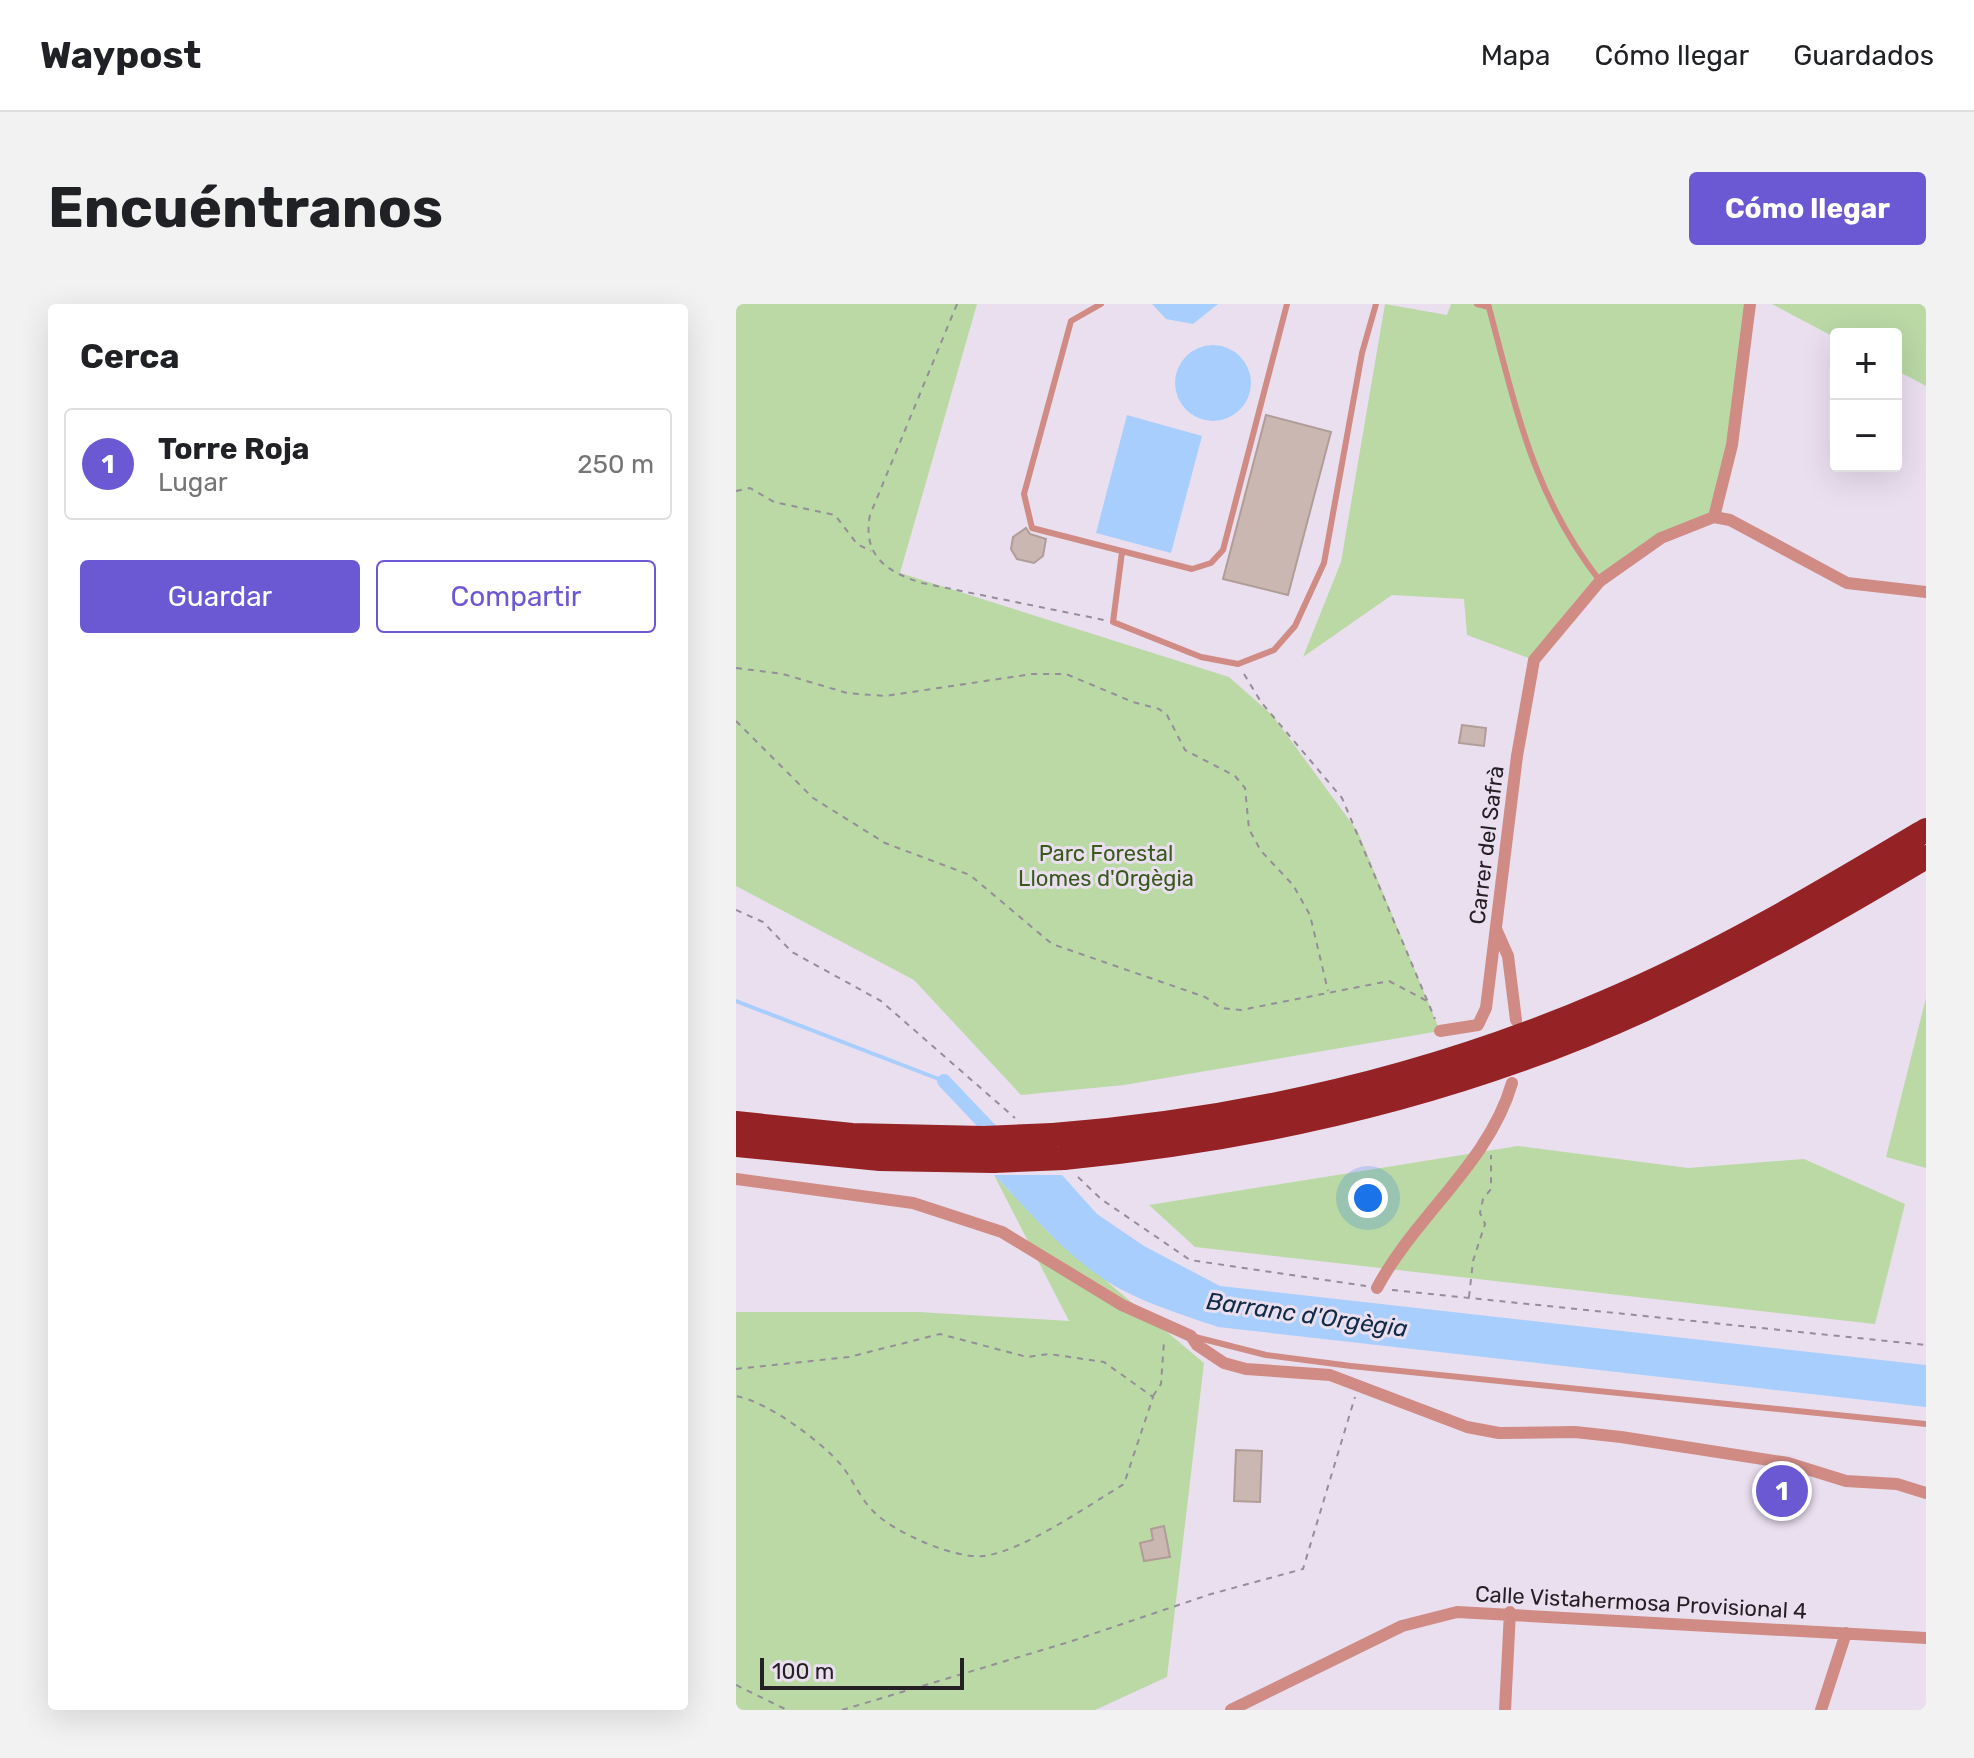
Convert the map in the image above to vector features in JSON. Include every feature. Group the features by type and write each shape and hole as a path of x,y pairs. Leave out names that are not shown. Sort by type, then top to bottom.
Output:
{"highway":[{"path":"736,1123 852,1135 984,1138 1053,1135 1116,1130 1250,1111 1326,1095 1461,1058 1605,1003 1691,962 1926,830"},
{"path":"736,1145 880,1159 993,1161 1071,1168 1269,1131 1377,1104 1498,1067 1667,999 1785,938 1926,857"}],"street":[{"path":"1750,304 1732,445 1714,517 1730,520 1847,583 1926,592"},
{"name":"Carrer del Safrà","path":"1440,1031 1478,1025 1486,1008 1534,660 1600,581 1661,538 1714,517"},
{"path":"1495,926 1508,956 1516,1020"},
{"path":"1377,1288 1390,1263 1491,1130 1505,1106 1512,1083"},
{"path":"736,1179 913,1203 1002,1232 1122,1305 1191,1336 1205,1352 1224,1363 1246,1369 1330,1375 1358,1389 1467,1427 1499,1433 1575,1432 1621,1437 1788,1463 1846,1481 1897,1484 1926,1493"},
{"name":"Calle Vistahermosa Provisional 4","path":"1231,1710 1402,1626 1457,1612 1510,1612 1926,1638"},
{"path":"1505,1710 1510,1612"},
{"path":"1821,1710 1846,1633"}],"lane":[{"path":"1101,304 1071,321 1024,494 1032,528 1192,569 1211,563 1223,550 1287,304"},
{"path":"1122,552 1113,622 1201,657 1238,664 1274,650 1295,626 1324,563 1362,353 1376,304"},
{"path":"1477,304 1488,305 1527,449 1568,540 1600,581"},
{"path":"1191,1336 1266,1355 1351,1366 1926,1424"}],"path":[{"path":"957,304 870,515 867,531 872,552 882,566 922,583 1113,622"},
{"path":"736,491 750,488 774,502 835,515 857,544 872,552"},
{"path":"1238,664 1261,702 1342,798 1440,1031"},
{"path":"736,668 783,674 847,693 885,696 938,685 1032,674 1066,674 1133,702 1159,709 1167,715 1185,750 1235,776 1245,788 1249,829 1261,851 1293,885 1310,915 1328,991"},
{"path":"736,721 813,798 885,843 970,875 1052,944 1205,997 1221,1008 1241,1010 1389,981 1427,1001"},
{"path":"736,910 763,922 792,952 881,1001 1020,1123"},
{"path":"1469,1297 1473,1261 1485,1224 1480,1213 1492,1181 1491,1130"},
{"path":"1071,1168 1101,1199 1190,1260 1377,1288 1926,1345"},
{"path":"736,1396 794,1425 816,1440 842,1467 874,1513 919,1543 982,1557 1023,1541 1124,1484 1153,1397 1161,1384 1162,1348 1170,1326"},
{"path":"736,1369 849,1357 940,1334 1027,1357 1049,1354 1104,1362 1153,1397"},
{"path":"842,1710 1069,1642 1211,1594 1303,1569 1358,1389"},
{"path":"736,1685 787,1710"}],"green space":[{"name":"Parc Forestal Llomes d'Orgègia","path":"736,304 977,304 900,573 1229,677 1273,716 1358,832 1440,1031 1124,1085 1021,1095 914,980 736,886"},
{"path":"1385,304 1447,315 1451,304 1750,304 1714,517 1661,538 1600,581 1534,660 1467,635 1464,599 1392,595 1303,657 1341,562"},
{"path":"1772,304 1926,304 1926,386 1902,373 1902,328 1830,328 1830,335"},
{"path":"1926,998 1926,1168 1886,1157"},
{"path":"1518,1146 1688,1168 1804,1159 1905,1204 1875,1324 1195,1247 1149,1205"},
{"path":"994,1175 1049,1233 1204,1363 1167,1677 1095,1710 736,1710 736,1312 919,1312 1069,1321"}],"water":[{"path":"1152,304 1218,304 1193,324 1166,319"},
{"path":"1213,345 1227,348 1240,356 1248,369 1251,383 1248,397 1240,410 1227,418 1213,421 1199,418 1186,410 1178,397 1175,383 1178,369 1186,356 1199,348"},
{"path":"1127,415 1202,436 1171,553 1096,533"},
{"path":"994,1175 1062,1175 1097,1214 1144,1246 1220,1286 1926,1365 1926,1407 1218,1327 1138,1298 1095,1273 1055,1239"}],"building":[{"path":"1266,415 1331,432 1288,595 1223,579"},
{"path":"1026,528 1030,534 1046,539 1043,556 1034,563 1017,559 1011,549 1013,537"},
{"path":"1462,725 1486,728 1484,746 1459,743"},
{"path":"1236,1450 1262,1451 1260,1502 1234,1501"},
{"path":"1164,1526 1170,1557 1144,1561 1140,1543 1153,1540 1151,1529"}],"waterway":[{"name":"Barranc d'Orgègia","path":"736,1001 944,1081"},
{"name":"Barranc d'Orgègia","path":"944,1081 999,1139"}],"place":[{"name":"Torre Roja","path":"1782,1491"}]}
